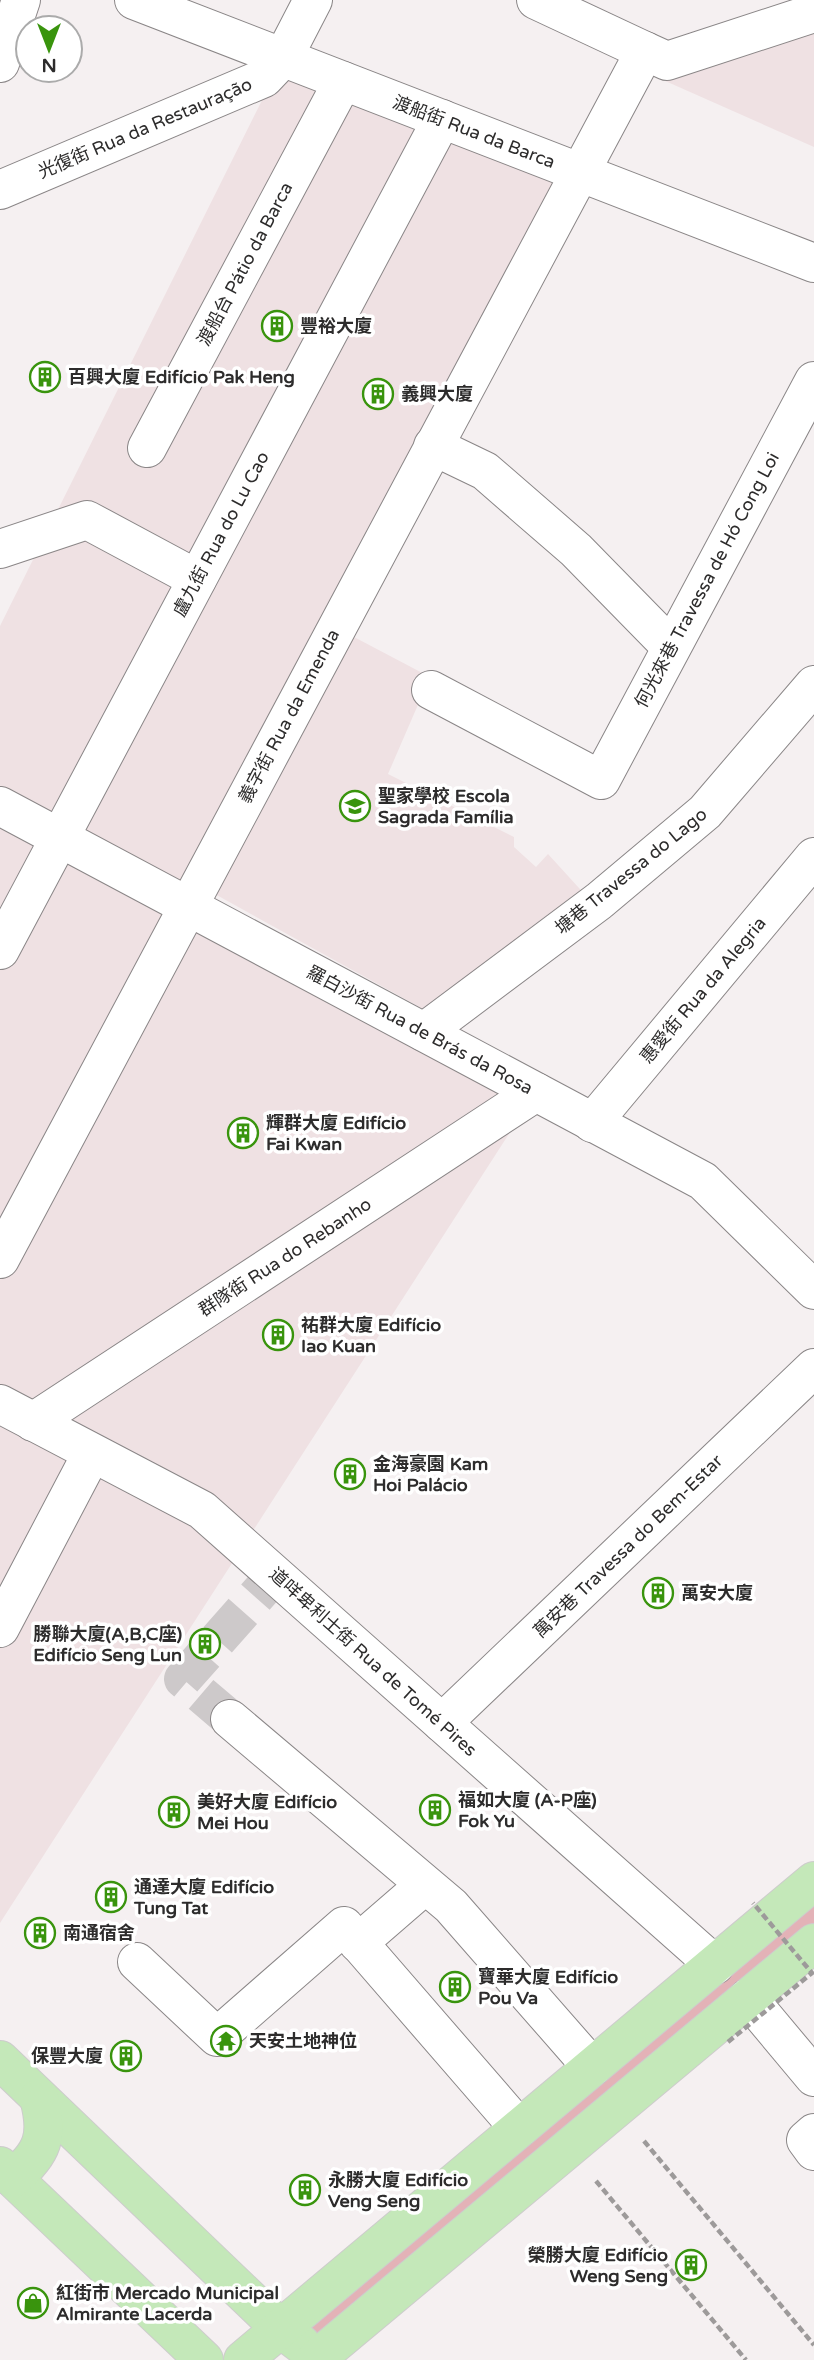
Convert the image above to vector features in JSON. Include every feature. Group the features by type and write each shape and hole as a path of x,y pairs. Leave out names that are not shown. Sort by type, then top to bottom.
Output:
{"main road":[{"path":"243,2360 814,1881"},
{"path":"0,2060 281,2329 317,2359 814,1942"},
{"path":"39,2098 46,2123 41,2145 30,2164 4,2178 204,2360"}],"street":[{"path":"0,64 21,0"},
{"name":"渡船街 Rua da Barca","path":"134,0 814,263"},
{"path":"283,58 313,0"},
{"path":"536,0 667,61 814,13"},
{"name":"義字街 Rua da Emenda","path":"0,1259 645,51"},
{"name":"光復街 Rua da Restauração","path":"0,190 264,78 283,58"},
{"name":"渡船台 Pátio da Barca","path":"147,448 343,81"},
{"name":"盧九街 Rua do Lu Cao","path":"0,950 442,119"},
{"name":"何光來巷 Travessa de Hó Cong Loi","path":"431,690 601,780 814,381"},
{"path":"433,446 485,471 576,550 671,647"},
{"path":"0,549 87,520 197,579"},
{"name":"塘巷 Travessa do Lago","path":"424,1032 599,901 705,812 814,685"},
{"name":"羅白沙街 Rua de Brás da Rosa","path":"0,806 703,1181 814,1290"},
{"name":"惠愛街 Rua da Alegria","path":"592,1122 814,857"},
{"name":"群隊街 Rua do Rebanho","path":"33,1422 536,1092"},
{"name":"萬安巷 Travessa do Bem-Estar","path":"442,1723 814,1368"},
{"name":"道咩卑利士街 Rua de Tomé Pires","path":"0,1404 202,1510 715,1965"},
{"path":"0,1628 92,1453"},
{"path":"230,1719 451,1906 592,2067"},
{"path":"358,1942 425,1885"},
{"path":"137,1962 217,2037 344,1926 519,2128"},
{"path":"748,1998 814,2077"},
{"path":"814,2133 806,2140 814,2151"}],"path":[{"path":"728,2042 812,1973 753,1903"},
{"path":"616,2108 814,2345"},
{"path":"568,2148 746,2360"}],"shaded area":[{"path":"814,33 814,147 663,80"},
{"path":"283,58 579,173 207,898 536,1092 0,1923 0,626"},
{"name":"聖家學校 Escola Sagrada Família","path":"357,623 354,637 430,677 388,774 514,837 514,847 536,867 548,854 589,899 434,1015 213,893"},
{"path":"814,1903 814,1925 321,2337 307,2327"}],"tunnel":[{"path":"230,1719 183,1679 275,1575"}],"place":[{"name":"豐裕大廈","path":"277,326"},
{"name":"百興大廈 Edifício Pak Heng","path":"45,377"},
{"name":"義興大廈","path":"378,394"},
{"name":"聖家學校 Escola Sagrada Família","path":"355,806"},
{"name":"輝群大廈 Edifício Fai Kwan","path":"243,1133"},
{"name":"祐群大廈 Edifício Iao Kuan","path":"278,1335"},
{"name":"金海豪園 Kam Hoi Palácio","path":"350,1474"},
{"name":"萬安大廈","path":"658,1593"},
{"name":"勝聯大廈(A,B,C座) Edifício Seng Lun","path":"205,1644"},
{"name":"福如大廈 (A-P座) Fok Yu","path":"435,1810"},
{"name":"美好大廈 Edifício Mei Hou","path":"174,1812"},
{"name":"通達大廈 Edifício Tung Tat","path":"111,1897"},
{"name":"南通宿舍","path":"40,1933"},
{"name":"寶華大廈 Edifício Pou Va","path":"455,1987"},
{"name":"天安土地神位","path":"226,2041"},
{"name":"保豐大廈","path":"126,2056"},
{"name":"永勝大廈 Edifício Veng Seng","path":"305,2190"},
{"name":"榮勝大廈 Edifício Weng Seng","path":"691,2265"},
{"name":"紅街市 Mercado Municipal Almirante Lacerda","path":"33,2303"}]}
